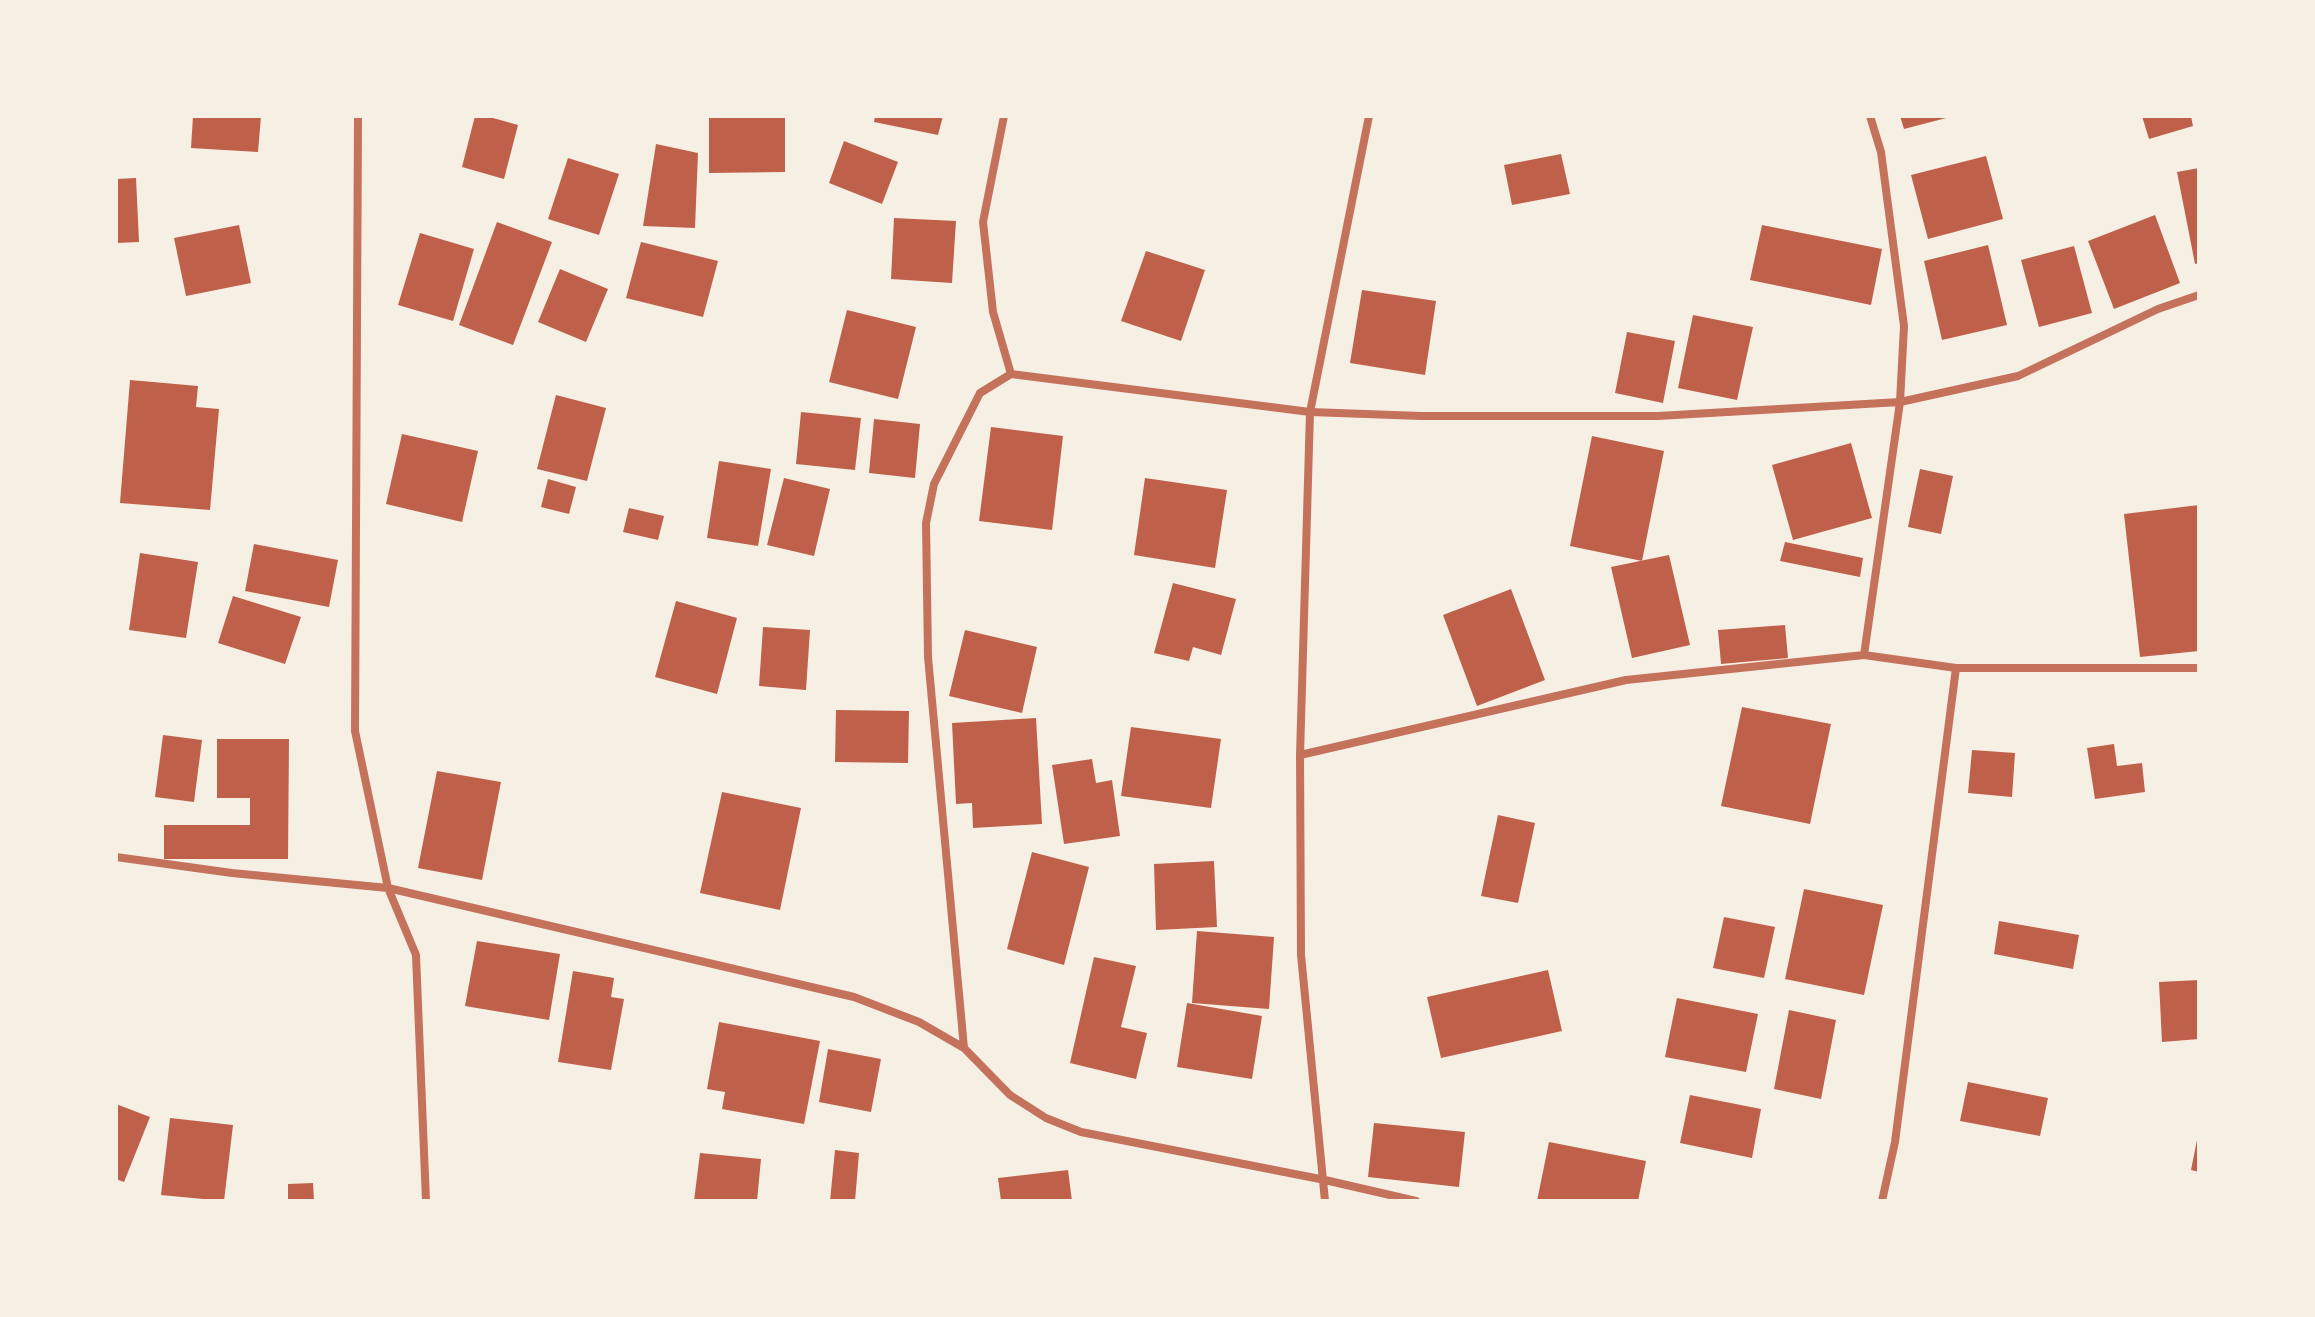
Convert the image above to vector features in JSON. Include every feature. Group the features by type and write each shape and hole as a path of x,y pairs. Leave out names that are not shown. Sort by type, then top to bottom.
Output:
{"street":[{"path":"358,116 355,731 388,888 416,955 426,1201"},
{"path":"1004,116 983,222 993,312 1011,374"},
{"path":"1325,1201 1301,955 1300,755 1310,412 1369,116"},
{"path":"1864,655 1900,402 1904,326 1881,152 1870,116"},
{"path":"964,1048 928,657 926,523 934,484 980,393 1011,374 1310,412 1421,416 1658,416 1900,402 2018,376 2158,309 2199,295"},
{"path":"1300,755 1626,680 1864,655 1956,668 2199,668"},
{"path":"1882,1201 1895,1142 1956,668"},
{"path":"116,857 232,873 388,888 854,997 919,1022 964,1048 1010,1095 1046,1118 1081,1132 1416,1201"}],"building":[{"path":"193,116 261,116 258,152 191,148"},
{"path":"475,116 518,125 504,179 462,167"},
{"path":"709,116 785,116 785,172 709,173"},
{"path":"875,116 943,116 938,135 874,122"},
{"path":"1900,116 1950,116 1950,117 1904,129"},
{"path":"2142,116 2191,116 2193,126 2149,139"},
{"path":"844,141 898,162 882,204 829,183"},
{"path":"656,144 698,153 695,228 643,226"},
{"path":"1561,154 1570,194 1512,205 1504,165"},
{"path":"1986,156 2003,219 1928,239 1911,175"},
{"path":"568,158 619,174 599,235 548,219"},
{"path":"2199,168 2199,263 2195,264 2177,172"},
{"path":"136,178 139,242 116,243 116,179"},
{"path":"2155,215 2180,283 2114,309 2088,241"},
{"path":"894,218 956,221 952,283 891,279"},
{"path":"497,222 552,242 513,345 459,325"},
{"path":"239,225 251,283 186,296 174,238"},
{"path":"1762,225 1882,249 1871,305 1750,280"},
{"path":"420,233 474,249 453,321 398,305"},
{"path":"641,242 718,261 703,317 626,298"},
{"path":"1988,245 2007,325 1942,340 1924,261"},
{"path":"2074,246 2092,313 2039,327 2021,260"},
{"path":"1146,251 1205,270 1181,341 1121,321"},
{"path":"560,269 608,289 586,342 538,322"},
{"path":"1362,290 1436,301 1425,375 1350,363"},
{"path":"847,310 916,327 898,399 829,382"},
{"path":"1693,315 1753,327 1737,400 1678,388"},
{"path":"1627,332 1675,341 1663,403 1615,393"},
{"path":"130,380 198,386 196,407 219,409 210,510 120,503"},
{"path":"556,395 606,408 587,481 537,469"},
{"path":"801,412 861,418 855,470 796,464"},
{"path":"874,419 920,424 915,478 869,473"},
{"path":"991,427 1063,436 1052,530 979,521"},
{"path":"402,434 478,451 462,522 386,504"},
{"path":"1592,436 1664,451 1642,561 1570,546"},
{"path":"1851,443 1872,518 1793,540 1772,465"},
{"path":"719,461 771,469 758,546 707,538"},
{"path":"1920,469 1953,476 1941,534 1908,527"},
{"path":"784,478 830,489 814,556 767,545"},
{"path":"1145,478 1227,490 1215,568 1134,555"},
{"path":"548,479 576,487 569,514 541,507"},
{"path":"2199,505 2199,651 2140,657 2124,514"},
{"path":"629,508 664,516 658,540 623,532"},
{"path":"1785,542 1863,558 1860,577 1780,561"},
{"path":"254,544 338,560 329,607 245,591"},
{"path":"140,553 198,562 186,638 129,630"},
{"path":"1669,555 1690,645 1632,658 1611,567"},
{"path":"1173,583 1236,599 1221,655 1193,647 1189,661 1154,653"},
{"path":"1511,589 1545,680 1477,706 1443,615"},
{"path":"233,596 301,617 285,664 218,643"},
{"path":"676,601 737,618 717,694 655,677"},
{"path":"1785,625 1788,658 1721,664 1718,630"},
{"path":"763,627 810,630 806,690 759,686"},
{"path":"965,630 1037,647 1022,713 949,696"},
{"path":"1742,707 1831,724 1810,824 1721,806"},
{"path":"836,710 909,711 908,763 835,762"},
{"path":"1036,718 1042,824 973,828 972,803 956,804 952,723"},
{"path":"1131,727 1221,739 1211,808 1121,796"},
{"path":"163,735 202,740 194,802 155,797"},
{"path":"217,739 289,739 288,859 164,859 164,825 250,825 250,798 217,798"},
{"path":"2114,744 2117,766 2142,763 2145,792 2095,799 2087,748"},
{"path":"1972,750 2015,753 2012,797 1968,793"},
{"path":"1092,759 1096,783 1112,780 1120,836 1064,844 1052,765"},
{"path":"437,771 501,782 482,880 418,868"},
{"path":"722,792 801,808 780,910 700,893"},
{"path":"1498,815 1535,823 1518,903 1481,896"},
{"path":"1032,852 1089,867 1064,965 1007,949"},
{"path":"1214,861 1217,927 1156,930 1154,864"},
{"path":"1804,889 1883,905 1864,995 1785,979"},
{"path":"1724,917 1775,927 1764,978 1713,968"},
{"path":"1999,921 2079,935 2073,969 1994,954"},
{"path":"1197,931 1274,937 1269,1009 1192,1003"},
{"path":"477,941 560,954 549,1020 465,1006"},
{"path":"1094,957 1136,966 1121,1027 1147,1033 1136,1079 1070,1063"},
{"path":"1548,970 1562,1031 1441,1058 1427,997"},
{"path":"573,971 614,978 611,997 624,999 611,1070 558,1062"},
{"path":"2199,980 2199,1039 2162,1042 2159,982"},
{"path":"1677,998 1758,1014 1746,1072 1665,1057"},
{"path":"1187,1003 1262,1016 1252,1079 1177,1067"},
{"path":"1789,1010 1836,1020 1821,1099 1774,1089"},
{"path":"719,1022 820,1041 804,1124 722,1109 725,1092 707,1089"},
{"path":"828,1049 881,1059 871,1112 819,1102"},
{"path":"1968,1082 2048,1098 2040,1136 1960,1121"},
{"path":"1690,1095 1761,1109 1752,1158 1680,1143"},
{"path":"116,1104 150,1117 124,1182 116,1179"},
{"path":"170,1118 233,1125 224,1201 161,1195"},
{"path":"1374,1123 1465,1132 1459,1187 1368,1177"},
{"path":"2199,1135 2199,1172 2191,1170"},
{"path":"1549,1142 1646,1161 1638,1201 1537,1201"},
{"path":"835,1150 859,1153 855,1201 830,1201"},
{"path":"700,1153 761,1159 757,1201 694,1201"},
{"path":"1068,1170 1072,1201 1001,1201 998,1178"},
{"path":"313,1183 314,1201 288,1201 288,1184"}]}
